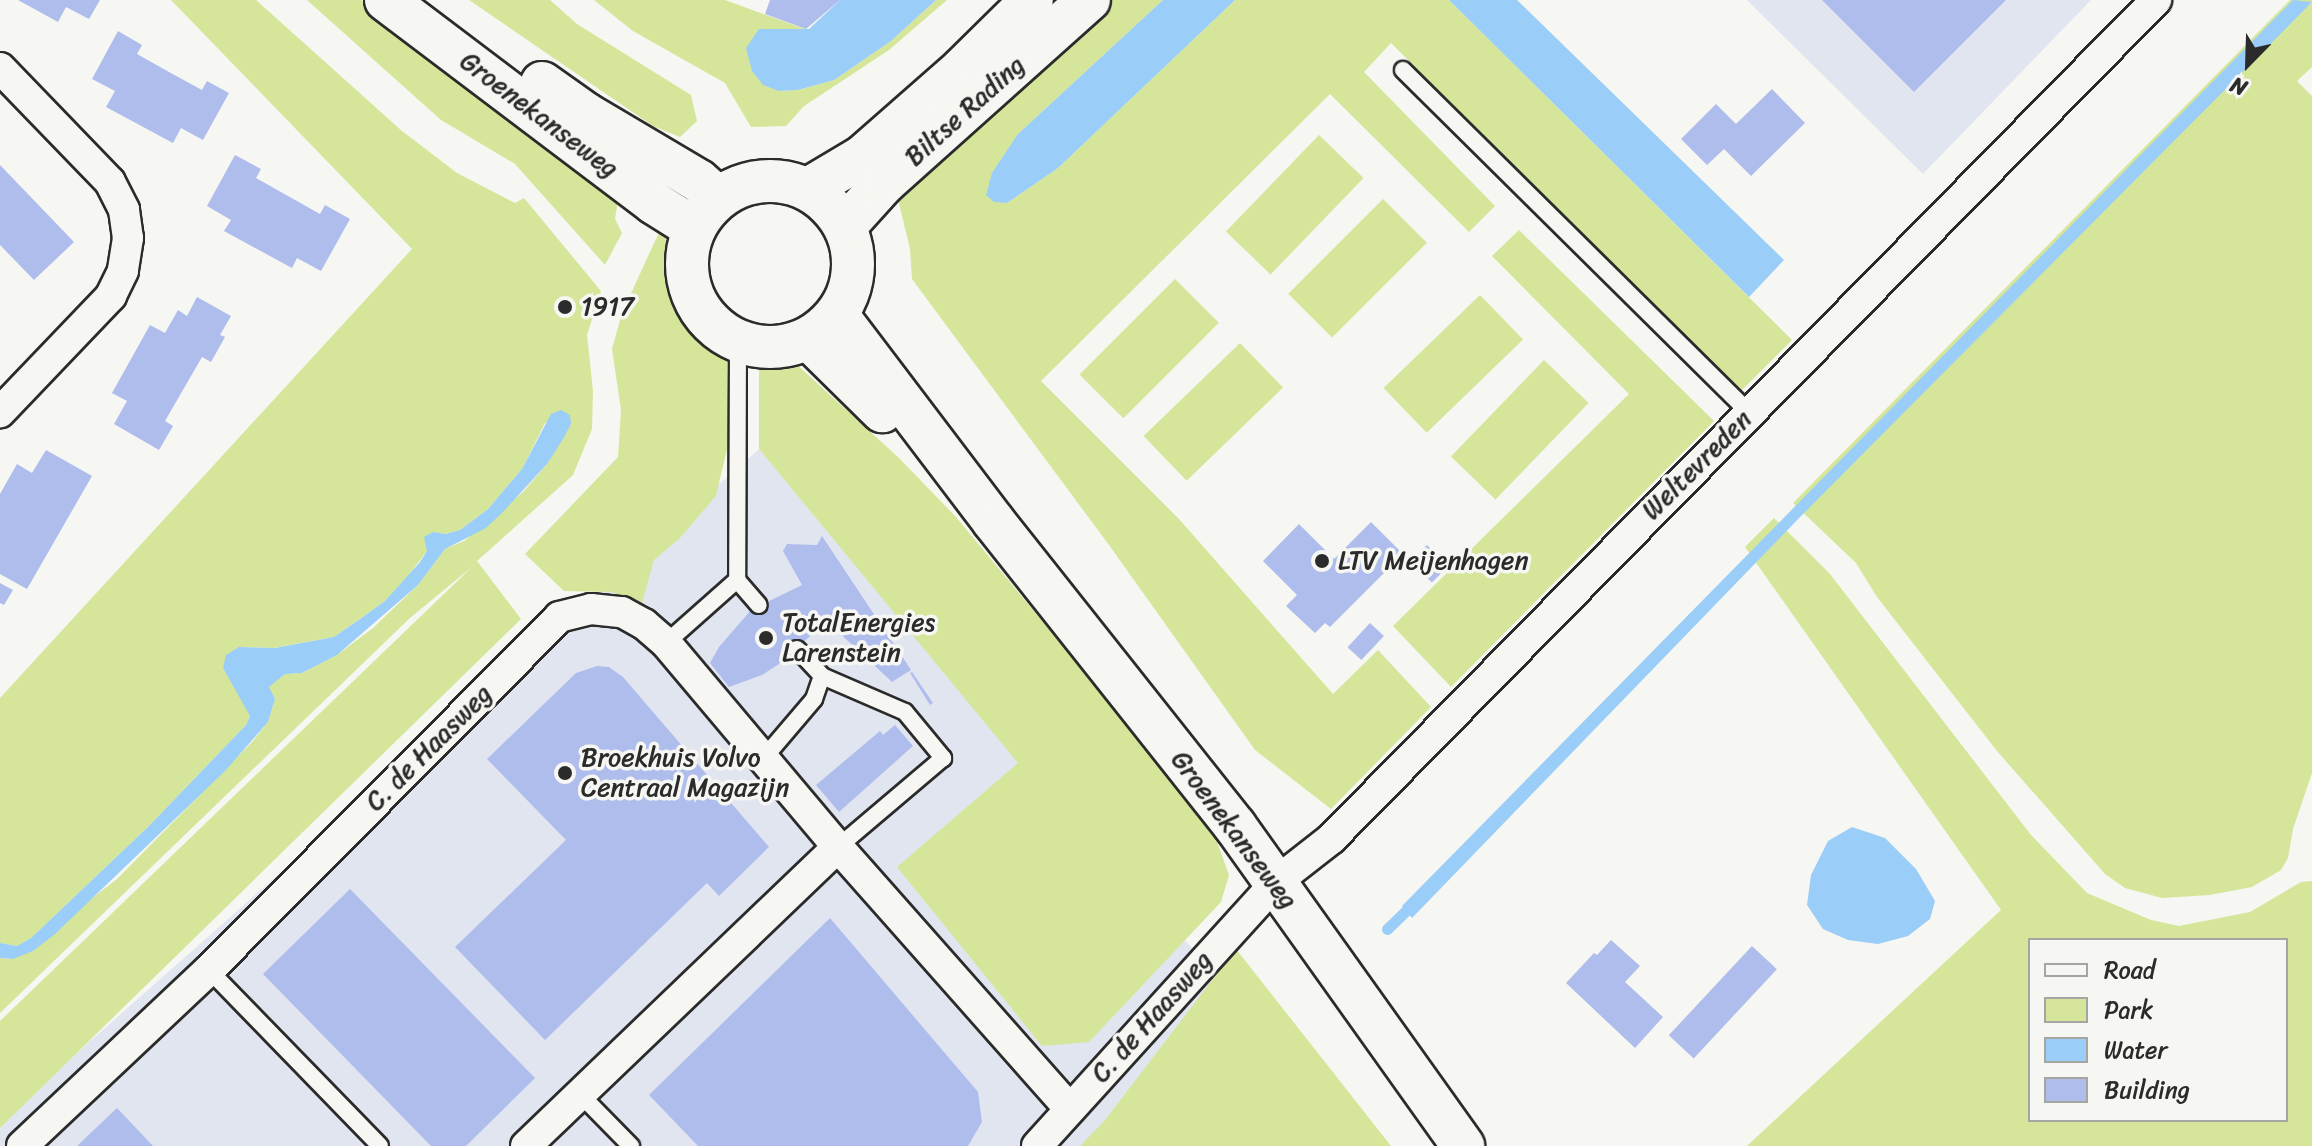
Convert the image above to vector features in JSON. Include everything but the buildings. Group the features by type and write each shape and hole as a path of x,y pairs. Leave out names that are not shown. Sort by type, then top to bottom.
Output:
{"main road":[{"name":"Groenekanseweg","path":"386,0 654,203 706,213 699,181 586,114 430,0"},
{"name":"Biltse Rading","path":"808,189 862,157 962,69 1032,0"},
{"name":"Biltse Rading","path":"845,226 884,183 1089,0"},
{"path":"777,181 808,189 829,205 845,226 852,249 854,272 848,295 823,327 774,347 738,342 715,327 697,307 687,281 686,254 706,213 746,184 777,181"},
{"name":"Groenekanseweg","path":"823,327 994,522 1276,882 1463,1146"}],"street":[{"name":"Weltevreden","path":"1234,926 1276,882 1331,839 2156,0"},
{"path":"0,68 110,182 124,210 128,238 123,271 111,296 0,412"},
{"name":"C. de Haasweg","path":"22,1146 209,970 559,617 591,609 622,612 644,624 666,643 838,847 1070,1109"},
{"path":"526,1146 838,847"},
{"name":"C. de Haasweg","path":"1037,1146 1234,926"}],"lane":[{"path":"1403,70 1749,412"},
{"path":"738,342 737,580 759,605"},
{"path":"666,643 737,580"},
{"path":"797,649 822,676 905,712 943,758 838,847"},
{"path":"763,759 814,699 822,676"},
{"path":"209,970 380,1146"},
{"path":"580,1094 631,1146"}],"shaded area":[{"path":"1747,0 2091,0 1923,174"},
{"path":"759,449 1019,763 1222,980 1085,1146 0,1146 0,1121"}],"green space":[{"path":"171,0 256,0 402,131 457,173 515,203 524,198 601,291 587,335 593,391 592,429 573,475 477,561 521,619 0,1128 0,1021 473,566 410,618 0,1013 0,958 13,959 117,879 268,722 275,699 268,687 285,674 302,673 337,655 373,628 418,585 445,549 464,541 523,492 547,464 571,424 545,423 522,469 488,509 460,530 446,534 433,532 427,551 385,601 334,637 274,648 239,647 223,668 247,708 250,716 246,725 149,826 31,938 17,946 0,943 0,698 412,249"},
{"path":"307,0 361,0 619,194 615,219 622,233 605,265 515,164 441,120"},
{"path":"469,0 550,0 577,24 691,95 697,121 680,137 653,126"},
{"path":"594,0 725,0 805,29 763,84 779,91 798,90 834,80 891,41 936,0 947,0 889,50 804,106 786,126 751,127 725,83 633,31"},
{"path":"1113,0 1163,0 1018,134 1007,203 1058,168 1235,0 1449,0 1792,340 1741,391 1391,43 1364,72 1495,206 1469,232 1330,94 1041,381 1179,519 1333,694 1378,650 1431,707 1331,809 1255,750 1109,545 912,279 910,249 898,199"},
{"path":"2290,0 2312,0 2312,67 2297,81 2312,96 2312,773 2293,829 2288,858 2281,870 2252,887 2210,895 2162,898 2125,888 2105,874 1997,751 1877,597 1856,563 1793,503"},
{"path":"1319,135 1364,178 1271,274 1226,231"},
{"path":"1383,199 1427,243 1332,338 1288,294"},
{"path":"661,228 673,256 671,283 692,324 728,350 728,445 716,496 679,539 654,560 642,603 611,592 564,591 525,554 618,457 621,410 612,349 622,313"},
{"path":"1519,230 1714,421 1451,687 1393,626 1629,394 1492,256"},
{"path":"1175,279 1219,323 1123,418 1080,374"},
{"path":"1480,295 1523,340 1427,433 1384,388"},
{"path":"1240,343 1283,388 1187,481 1144,436"},
{"path":"759,354 795,363 899,458 956,517 1154,756 1216,839 1229,875 1221,902 1089,1042 1042,1046 897,867 1018,763 759,449"},
{"path":"1544,360 1589,403 1496,499 1451,456"},
{"path":"1774,518 1830,574 2031,835 2087,893 2151,920 2179,926 2250,912 2301,882 2312,881 2312,1146 1747,1146 2001,910 1745,547"},
{"path":"1236,949 1391,1146 1080,1146 1105,1120"}],"water":[{"path":"840,0 936,0 891,41 834,80 798,90 779,91 763,85 752,71 746,48 759,29 809,29"},
{"path":"1163,0 1235,0 1058,168 1007,203 994,202 986,195 992,173 1018,134"},
{"path":"1449,0 1517,0 1784,260 1749,297"},
{"path":"2293,0 2312,2 1803,514 1412,918 1402,906"},
{"path":"561,410 570,415 571,424 563,439 547,464 503,512 486,528 445,549 418,585 337,655 302,673 285,674 269,687 275,699 268,722 225,771 55,934 33,951 13,959 0,958 0,943 17,946 31,938 149,826 246,725 250,716 223,668 226,655 239,647 275,648 334,637 385,601 427,551 424,537 433,532 446,534 460,530 488,509 522,469 551,414"},
{"path":"1852,827 1885,838 1916,869 1935,901 1930,919 1908,936 1878,944 1848,940 1823,929 1807,905 1811,875 1828,841"}],"waterway":[{"path":"1387,929 1415,902"}],"place":[{"name":"1917","path":"565,307"},
{"name":"LTV Meijenhagen","path":"1322,561"},
{"name":"TotalEnergies Larenstein","path":"766,638"},
{"name":"Broekhuis Volvo Centraal Magazijn","path":"565,773"}]}
